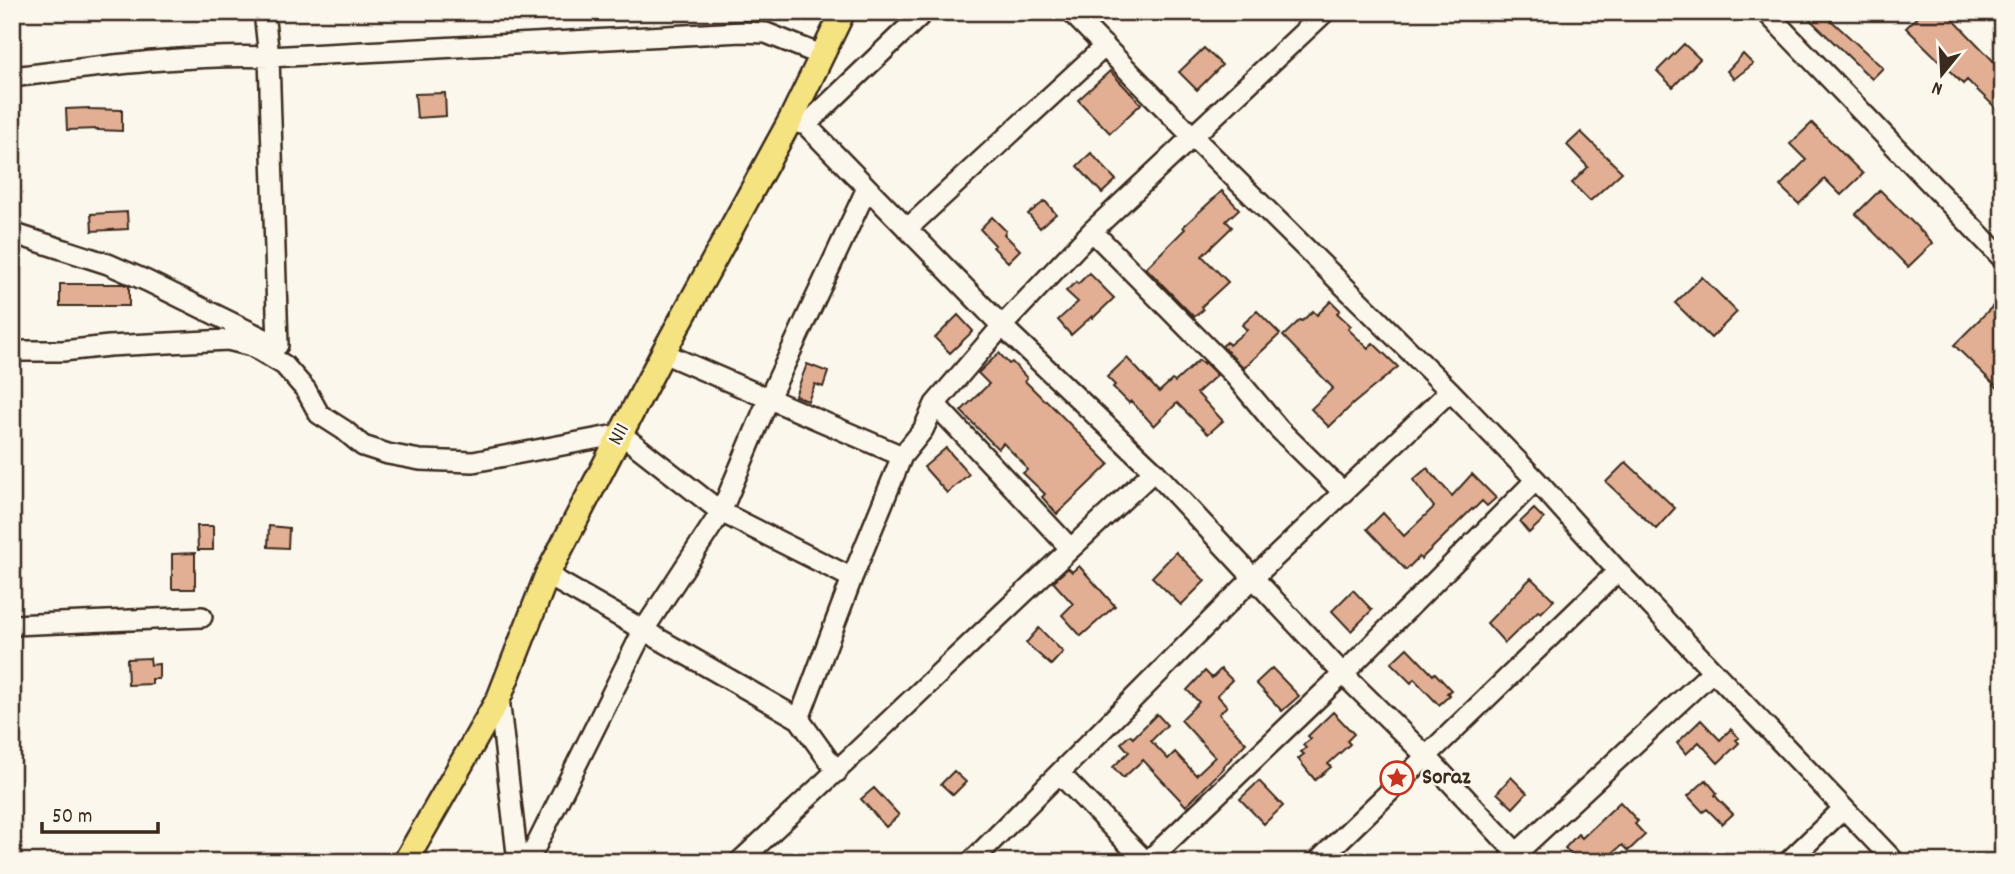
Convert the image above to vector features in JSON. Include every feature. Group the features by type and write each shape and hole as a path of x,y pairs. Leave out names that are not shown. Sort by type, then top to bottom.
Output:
{"main road":[{"name":"N11","path":"405,862 499,698 547,575 663,354 798,123 821,55 843,12"}],"street":[{"path":"264,12 269,57 278,345"},
{"path":"754,12 756,33"},
{"path":"924,12 798,123 867,188 1002,326 1154,471 1343,674 1426,756 1516,859 1713,671"},
{"path":"1071,12 1192,136 1450,391 1895,862"},
{"path":"799,719 902,456 923,430 935,404 1002,326 1092,231 1325,12"},
{"path":"1766,12 2003,259"},
{"path":"12,77 145,62 238,56 269,57 742,32 766,33 821,55"},
{"path":"906,229 1105,47"},
{"path":"528,862 643,631 720,512 769,398 867,188"},
{"path":"1092,231 1234,375 1279,429 1343,492"},
{"path":"12,233 108,264 278,345"},
{"path":"12,351 63,351 228,340 252,346 278,345"},
{"path":"252,346 284,365 306,390 319,414 344,429 363,446 420,460 473,462 621,434 720,512 852,578"},
{"path":"663,354 902,456"},
{"path":"971,862 1254,578 1450,391"},
{"path":"935,404 1070,548"},
{"path":"739,862 1154,471"},
{"path":"1060,774 1146,862 1343,674 1536,480"},
{"path":"1317,862 1618,571"},
{"path":"547,575 799,719 837,772"},
{"path":"12,625 202,617"},
{"path":"499,698 518,862"},
{"path":"1788,862 1843,809"}],"building":[{"path":"1802,12 1822,12 1883,68 1872,79"},
{"path":"1922,12 1946,12 2003,71 2003,115 1967,80 1963,84 1906,28"},
{"path":"1684,44 1700,59 1673,87 1657,71"},
{"path":"1204,48 1222,65 1197,90 1179,72"},
{"path":"1743,54 1753,64 1734,79 1727,71"},
{"path":"1110,71 1141,104 1110,133 1078,100"},
{"path":"445,93 446,116 417,118 415,94"},
{"path":"66,109 122,110 122,131 67,130"},
{"path":"1812,123 1863,174 1841,195 1825,179 1799,204 1780,186 1806,160 1790,144"},
{"path":"1581,132 1622,172 1590,201 1572,183 1588,167 1567,145"},
{"path":"1091,153 1116,180 1102,193 1077,166"},
{"path":"1880,190 1933,243 1908,267 1856,214"},
{"path":"1222,191 1239,209 1226,221 1232,227 1202,256 1228,282 1194,317 1146,268 1185,229 1183,227"},
{"path":"1045,201 1056,214 1040,228 1028,214"},
{"path":"127,212 128,229 92,231 91,214"},
{"path":"992,217 1020,250 1008,262 980,229"},
{"path":"1089,273 1114,298 1071,335 1058,320 1078,302 1066,291"},
{"path":"1702,277 1737,312 1711,338 1675,303"},
{"path":"60,284 123,284 129,286 129,306 60,306"},
{"path":"2003,296 2003,393 1954,345"},
{"path":"1331,301 1340,310 1337,313 1351,326 1348,329 1368,348 1373,343 1398,367 1329,427 1311,409 1333,388 1283,336 1313,311 1317,315"},
{"path":"1257,311 1280,334 1244,368 1222,346 1227,342 1229,345 1247,330 1242,325"},
{"path":"958,315 973,331 950,353 935,338"},
{"path":"999,353 1009,364 1012,362 1027,378 1025,381 1109,464 1057,514 1042,497 1045,494 1023,473 1027,470 1023,463 1003,443 998,449 961,411 989,384 978,373"},
{"path":"1127,358 1159,392 1172,380 1175,382 1199,360 1203,364 1204,362 1217,375 1197,393 1223,421 1208,434 1177,403 1154,426 1131,401 1129,403 1113,387 1115,385 1107,377"},
{"path":"807,364 828,372 823,387 815,384 808,401 795,396"},
{"path":"946,448 969,474 947,493 924,467"},
{"path":"1626,462 1675,508 1656,529 1606,482"},
{"path":"1427,468 1452,496 1472,474 1496,498 1487,506 1482,501 1472,509 1421,559 1419,557 1406,570 1367,529 1383,513 1404,536 1434,507 1413,480"},
{"path":"1534,509 1544,519 1529,533 1520,522"},
{"path":"197,526 213,526 213,550 198,550"},
{"path":"269,526 289,528 288,548 268,547"},
{"path":"1176,552 1205,581 1181,605 1152,577"},
{"path":"195,553 195,589 172,589 172,554"},
{"path":"1079,566 1115,606 1081,636 1062,615 1073,604 1053,582 1068,568 1072,572"},
{"path":"1531,578 1554,600 1541,613 1538,611 1505,643 1487,623"},
{"path":"1353,590 1372,610 1351,631 1332,611"},
{"path":"1039,628 1063,652 1051,665 1026,643"},
{"path":"1407,648 1451,690 1447,693 1450,695 1439,705 1414,679 1411,683 1391,663"},
{"path":"150,658 151,665 159,664 159,679 152,679 152,684 128,685 127,659"},
{"path":"1272,668 1299,696 1282,711 1256,683"},
{"path":"1221,669 1232,680 1217,695 1227,706 1219,714 1246,743 1224,768 1186,806 1143,760 1123,778 1113,767 1129,752 1121,743 1130,735 1133,738 1157,714 1167,725 1151,741 1168,759 1175,752 1196,775 1215,757 1181,720 1199,702 1187,690 1205,671 1212,678"},
{"path":"1333,712 1354,734 1347,741 1350,744 1328,764 1331,767 1315,780 1298,759 1304,754 1301,752 1306,748 1303,745 1311,739 1308,736"},
{"path":"1701,720 1720,740 1731,729 1739,738 1736,740 1739,743 1718,763 1699,742 1686,754 1677,743"},
{"path":"954,771 966,782 953,795 941,784"},
{"path":"1511,777 1527,793 1513,808 1497,793"},
{"path":"1706,780 1717,793 1715,795 1718,799 1733,814 1722,824 1707,809 1703,812 1688,796"},
{"path":"1259,781 1283,806 1264,824 1240,799"},
{"path":"874,788 899,815 886,827 861,799"},
{"path":"1620,802 1638,821 1635,824 1645,835 1628,851 1622,845 1602,862 1578,862 1565,848 1578,834 1582,838"}],"place":[{"name":"Soraz","path":"1397,778"}]}
